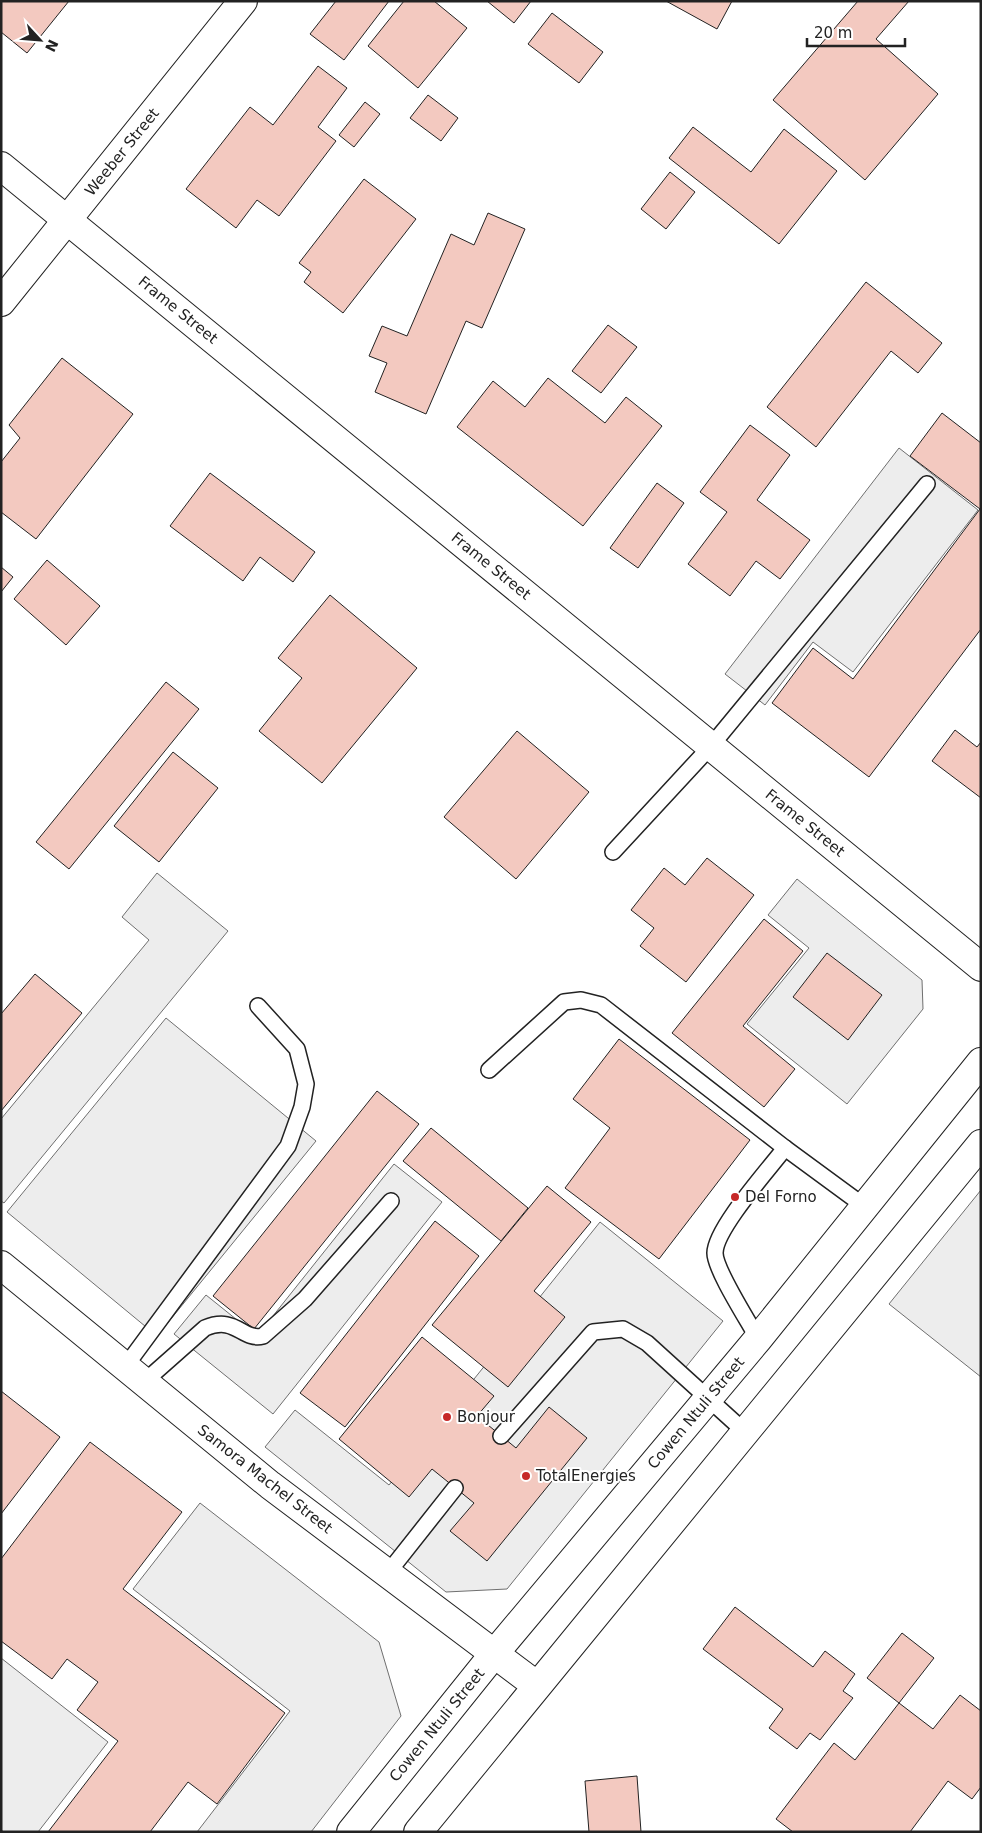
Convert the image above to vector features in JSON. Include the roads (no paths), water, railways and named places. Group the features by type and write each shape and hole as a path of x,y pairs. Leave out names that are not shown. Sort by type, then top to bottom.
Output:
{"main road":[{"name":"Weeber Street","path":"1,302 243,1"},
{"name":"Frame Street","path":"1,166 981,967"},
{"name":"Cowen Ntuli Street","path":"351,1832 494,1654 758,1339 981,1062"},
{"path":"418,1832 536,1685 981,1144"},
{"name":"Samora Machel Street","path":"1,1265 270,1485 536,1685"}],"lane":[{"path":"614,852 711,746 927,484"},
{"path":"489,1070 564,1002 581,1000 601,1005 785,1148 864,1206"},
{"path":"134,1374 288,1146 302,1107 306,1084 297,1050 258,1006"},
{"path":"758,1339 720,1269 715,1253 720,1233 785,1148"},
{"path":"134,1374 210,1325 226,1323 254,1337 263,1336 305,1299 391,1201"},
{"path":"501,1436 593,1332 624,1329 648,1343 744,1431"},
{"path":"387,1574 455,1488"}],"place":[{"name":"Del Forno","path":"735,1197"},
{"name":"Bonjour","path":"447,1417"},
{"name":"TotalEnergies","path":"526,1476"}]}
